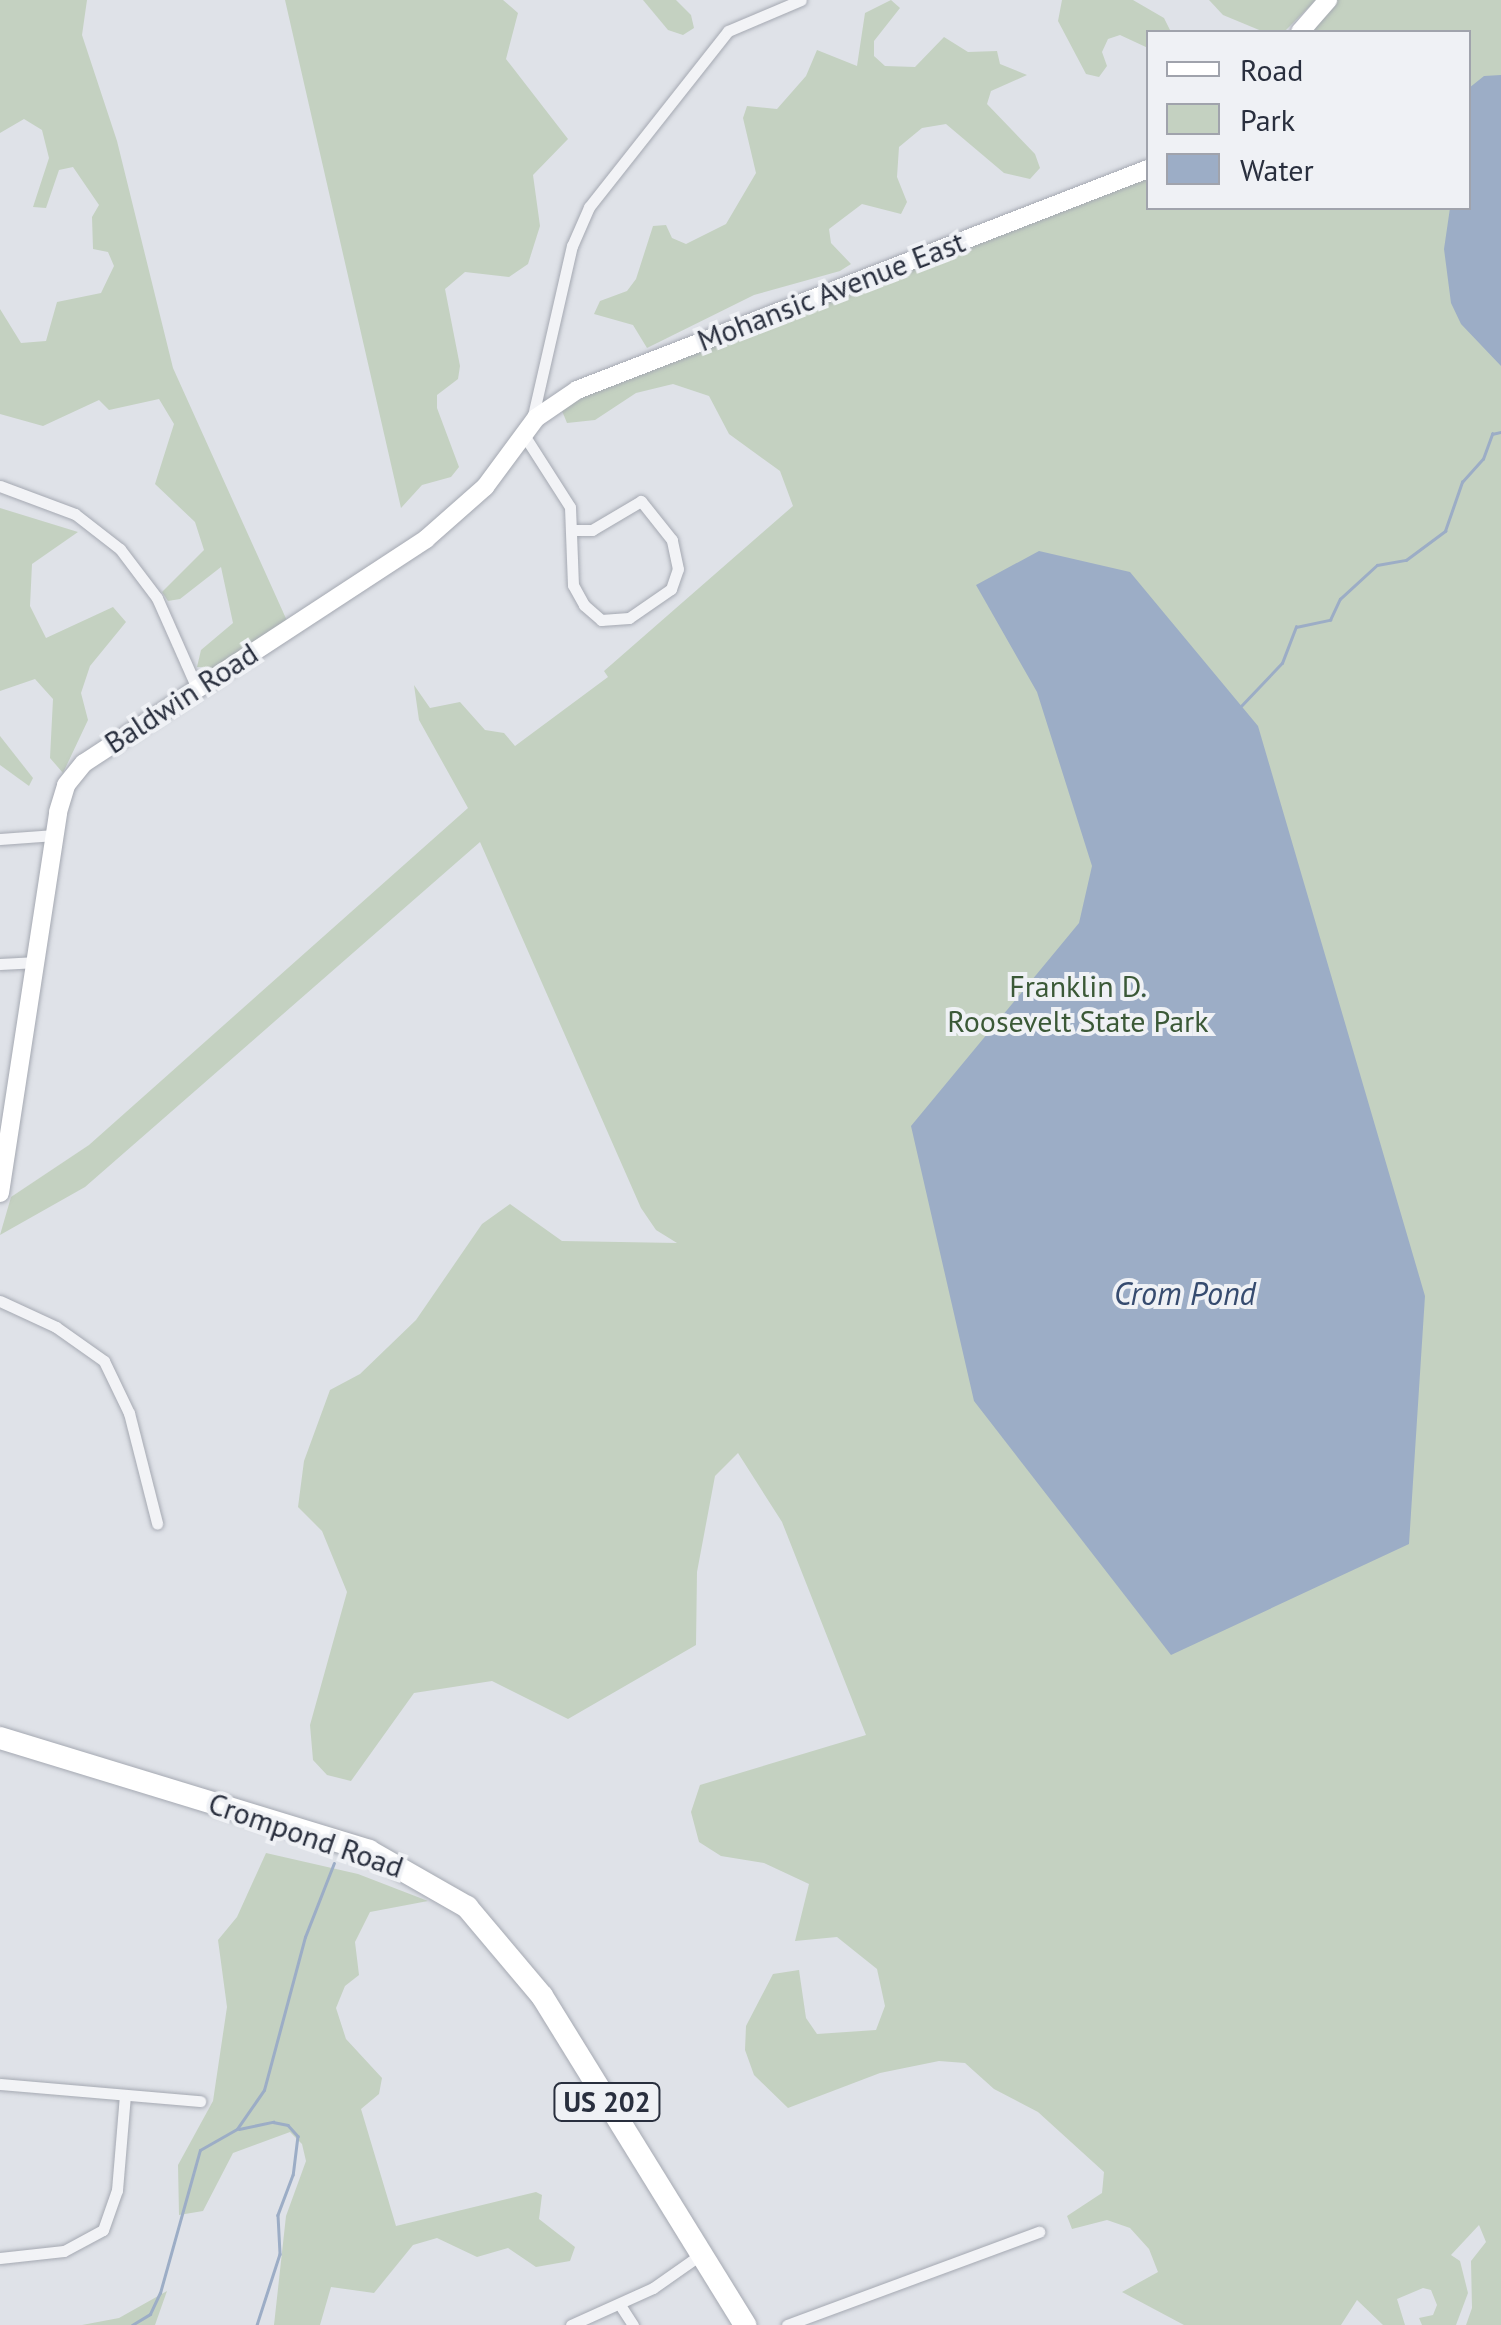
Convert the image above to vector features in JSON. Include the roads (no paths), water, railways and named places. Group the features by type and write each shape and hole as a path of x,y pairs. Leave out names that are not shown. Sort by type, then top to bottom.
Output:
{"highway":[{"name":"Crompond Road","path":"0,1738 370,1851 450,1894 507,1948 542,1996 745,2325"}],"street":[{"name":"Baldwin Road","path":"0,1193 8,1089 37,962 62,796 84,763 426,538 485,487 527,430 572,246 589,207 728,31 801,0"},
{"path":"1302,30 1328,0"},
{"name":"Mohansic Avenue East","path":"527,430 598,379 1146,170"},
{"path":"527,430 570,507 574,530 573,585 601,620 629,618 671,589 678,570 672,540 641,502 592,530 574,530"},
{"path":"0,486 75,514 120,549 163,608 196,686"},
{"path":"0,840 55,836"},
{"path":"0,964 37,962"},
{"path":"0,1300 56,1326 104,1361 130,1414 156,1523"},
{"path":"0,2084 200,2101"},
{"path":"0,2258 64,2250 103,2230 117,2190 124,2094"},
{"path":"787,2325 1039,2232"},
{"path":"572,2325 620,2305 700,2255"},
{"path":"620,2305 632,2325"}],"water":[{"path":"1501,75 1501,366 1461,324 1451,303 1444,249 1450,210 1471,210 1471,86 1484,76"},
{"name":"Crom Pond","path":"1039,551 1130,572 1258,726 1425,1296 1409,1544 1171,1655 974,1401 911,1126 1079,923 1092,866 1037,692 976,585"}],"waterway":[{"path":"1241,706 1282,663 1296,627 1330,620 1340,599 1377,565 1406,560 1445,531 1462,482 1483,459 1492,434 1501,432"},
{"path":"132,2325 150,2314 160,2293 200,2150 237,2129 264,2090 305,1937 334,1863"},
{"path":"239,2129 273,2122 288,2125 298,2136 293,2175 278,2215 280,2254 257,2325"}],"park label":[{"name":"Franklin D. Roosevelt State Park","path":"1078,1003"}]}
